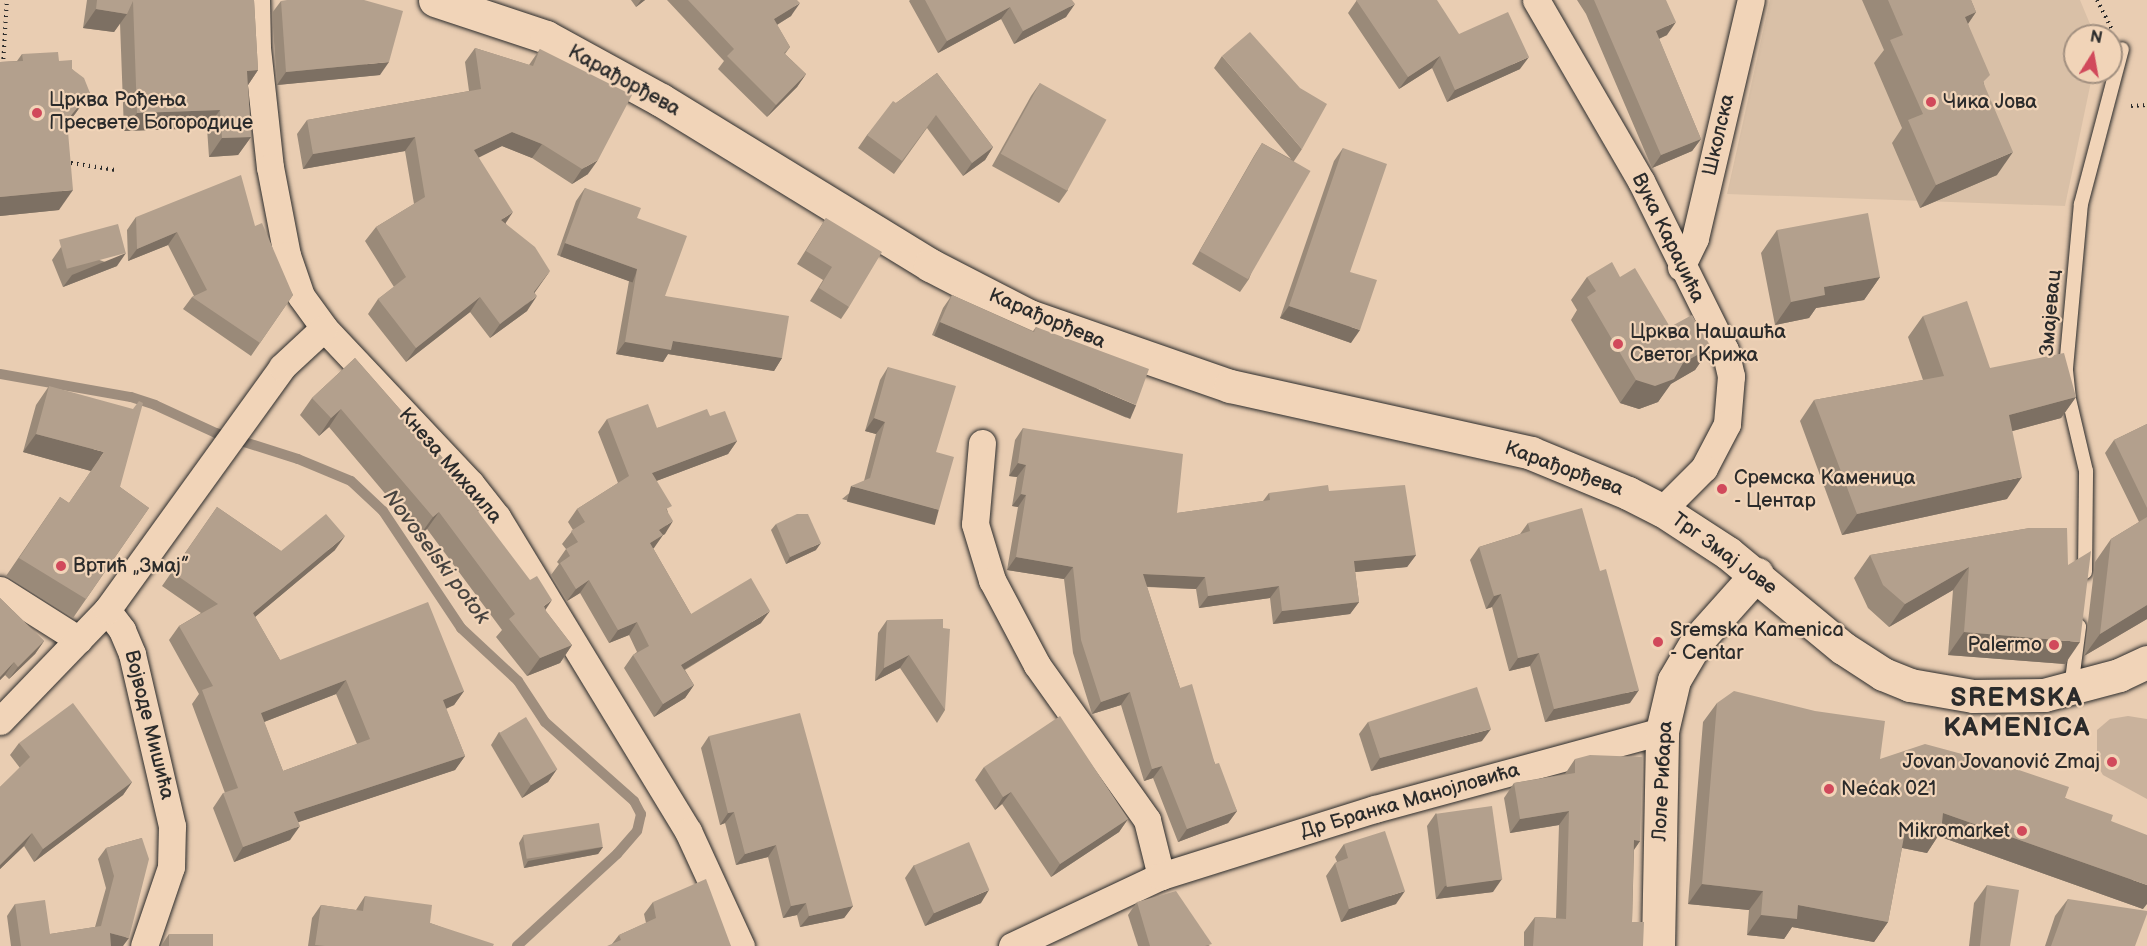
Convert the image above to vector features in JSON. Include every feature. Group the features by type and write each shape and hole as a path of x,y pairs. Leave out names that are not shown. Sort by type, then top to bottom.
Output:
{"main road":[{"name":"Карађорђева","path":"435,0 479,12 546,37 661,100 930,265 1029,316 1230,386 1531,453 1662,510"},
{"name":"Трг Змај Јове","path":"1662,510 1757,574 1843,648 1883,674 1910,685 1988,697 2071,690 2147,662"},
{"name":"Лоле Рибара","path":"1658,946 1662,731 1674,680 1697,640 1757,574"}],"street":[{"name":"Кнеза Михаила","path":"256,0 259,74 277,214 301,296 324,328 471,484 496,517 688,831 741,946"},
{"name":"Вука Караџића","path":"1536,0 1641,181 1680,267 1725,350 1731,401 1727,424 1715,450 1692,482 1662,510"},
{"name":"Школска","path":"1680,267 1695,238 1751,0"},
{"path":"0,721 107,610 282,367 324,328"},
{"path":"982,443 975,524 992,580 1037,665 1148,820 1161,876"},
{"path":"0,590 79,640"},
{"name":"Војводе Мишића","path":"107,610 122,630 132,654 172,826 171,867 144,946"},
{"name":"Др Бранка Манојловића","path":"1012,946 1161,876 1375,809 1662,731"}],"lane":[{"name":"Змајевац","path":"2083,587 2088,543 2086,471 2069,399 2066,368 2081,204 2113,84"},
{"path":"2071,690 2081,609"}],"path":[{"path":"2,75 7,0"},
{"path":"2097,0 2110,24"},
{"path":"62,162 115,170"}],"shaded area":[{"path":"1770,0 2080,0 2090,24 2063,24 2063,84 2090,84 2065,206 1727,194"},
{"path":"2128,716 2147,719 2147,799 2103,775 2097,765 2097,730 2110,719"}],"building":[{"path":"97,0 254,0 258,70 247,71 251,137 222,138 220,110 137,113 133,1 127,14 96,9"},
{"path":"364,0 403,11 389,62 286,72 281,1"},
{"path":"688,0 797,0 800,3 774,19 790,47 784,53 806,74 776,105 727,56 734,49"},
{"path":"925,0 1072,0 1075,4 1023,31 1010,7 947,41"},
{"path":"1356,0 1437,0 1459,34 1508,12 1529,57 1455,90 1440,56 1408,77"},
{"path":"1594,0 1666,0 1676,22 1656,31 1701,139 1661,155"},
{"name":"Чика Јова","path":"1888,0 1971,0 1976,12 1965,17 1990,75 1983,82 2013,152 1936,185 1908,120 1923,114 1890,40 1903,35"},
{"path":"1250,32 1300,88 1327,104 1302,149 1222,56"},
{"path":"475,48 533,66 540,49 632,95 598,160 582,169 542,144 512,132 474,150 513,212 501,220 535,247 550,271 534,292 537,296 500,324 480,297 416,348 378,299 406,277 376,227 425,197 415,137 313,154 307,120 481,89"},
{"path":"58,52 59,61 72,60 72,69 84,78 90,93 67,120 73,190 0,197 0,62 23,61 22,54"},
{"path":"937,73 993,147 972,163 936,115 902,161 867,135 893,101 896,103"},
{"path":"1040,83 1106,120 1067,191 1001,154"},
{"path":"1262,143 1310,171 1248,279 1200,251"},
{"path":"1343,148 1387,164 1350,272 1377,280 1360,330 1289,306"},
{"path":"241,175 255,226 262,223 293,295 260,343 192,297 207,290 177,232 137,249 136,217"},
{"path":"585,188 641,208 637,218 687,236 665,296 789,316 782,358 673,341 671,350 625,342 637,269 565,243"},
{"path":"1868,213 1880,277 1824,287 1825,295 1791,302 1777,230"},
{"path":"826,218 882,252 849,307 819,288 832,267 806,251"},
{"path":"118,224 126,253 67,269 59,240"},
{"path":"1612,262 1620,277 1635,268 1670,327 1692,315 1711,347 1683,363 1674,379 1655,386 1636,380 1587,297 1596,291 1587,277"},
{"path":"952,295 1034,332 1036,327 1149,369 1136,405 940,322"},
{"path":"1967,301 1990,368 2064,353 2076,397 2009,415 2022,477 1857,514 1814,400 1944,376 1923,316"},
{"path":"355,358 483,504 477,510 530,580 537,576 552,600 544,606 546,611 572,645 540,658 509,619 515,614 439,512 433,517 341,409 331,418 312,398"},
{"path":"888,367 956,386 936,452 954,457 939,510 851,486 870,478 885,422 874,418"},
{"path":"49,386 133,409 139,401 143,403 120,487 149,508 86,599 19,558 60,497 69,503 104,452 36,434"},
{"path":"648,404 657,428 707,409 710,416 725,411 737,441 652,473 672,506 666,509 673,521 659,530 663,535 650,543 691,614 751,578 770,611 681,665 694,685 663,704 633,655 649,646 637,622 618,630 589,580 576,589 560,563 570,556 566,549 578,542 571,531 585,522 577,509 629,476 607,419"},
{"path":"2147,424 2147,508 2114,440"},
{"path":"1023,428 1183,454 1177,513 1270,500 1269,493 1328,485 1329,491 1405,485 1416,555 1354,561 1359,602 1282,611 1279,586 1208,596 1205,577 1143,574 1180,688 1192,684 1215,764 1219,763 1237,811 1187,829 1162,766 1152,769 1130,692 1101,702 1081,640 1073,567 1016,557 1026,495 1021,494 1026,465 1018,463"},
{"path":"217,507 281,551 326,514 345,536 253,613 280,660 428,602 464,691 443,700 465,756 294,812 300,826 243,847 223,793 238,788 202,690 213,686 179,626 218,604 172,572","holes":["346,680 370,739 283,771 261,713"]},
{"path":"1582,508 1600,571 1606,569 1639,690 1554,709 1539,653 1518,658 1501,594 1494,596 1479,547 1530,531 1528,523"},
{"path":"797,514 808,514 821,543 790,557 776,524"},
{"path":"2147,517 2147,605 2100,634 2111,539"},
{"path":"2030,528 2067,528 2068,565 2091,551 2080,642 1964,632 1969,567 1905,604 1883,585 1870,555"},
{"path":"0,598 44,641 18,667 14,662 0,677"},
{"path":"943,619 943,628 950,629 945,710 909,655 884,668 887,620"},
{"path":"1477,687 1491,729 1380,758 1368,722"},
{"path":"1734,691 1815,711 1885,721 1880,759 1925,744 2010,767 2069,787 2065,798 2113,815 2111,821 2147,835 2147,885 1943,813 1941,833 1906,826 1888,922 1798,905 1797,919 1761,915 1763,891 1702,884 1717,703"},
{"path":"73,703 132,782 43,849 32,833 0,865 0,787 30,757 19,743"},
{"path":"800,713 853,906 809,916 806,903 791,906 776,845 745,854 734,812 728,813 709,736"},
{"path":"1060,716 1128,819 1060,864 1011,792 1003,797 984,767"},
{"path":"526,717 557,769 531,785 499,733"},
{"path":"1590,755 1643,757 1640,841 1634,840 1632,922 1644,922 1643,946 1533,946 1535,917 1566,919 1569,811 1520,819 1514,783 1575,773 1575,759"},
{"path":"1492,806 1502,879 1447,887 1437,814"},
{"path":"599,823 603,847 527,859 523,835"},
{"path":"1385,831 1405,891 1349,909 1335,863 1348,858 1344,844"},
{"path":"142,838 149,859 129,938 110,933 111,946 21,946 15,904 45,900 50,934 101,926 114,876 106,848"},
{"path":"969,842 989,890 934,913 914,865"},
{"path":"706,879 731,946 607,946 621,940 619,935 656,918 653,902"},
{"path":"1987,885 2019,890 2010,946 1980,946"},
{"path":"1176,891 1212,944 1150,946 1137,902"},
{"path":"365,896 432,905 430,923 494,944 493,946 315,945 321,905 363,911"},
{"path":"2068,899 2147,911 2135,946 2051,946"},
{"path":"169,934 213,934 213,946 169,946"}],"waterway":[{"name":"Novoselski potok","path":"0,374 131,397 155,405 216,433 298,459 351,481 383,511 461,628 518,681 545,722 634,801 641,814 637,831 617,854 517,946"}],"place":[{"name":"Чика Јова","path":"1931,102"},
{"name":"Црква Рођења Пресвете Богородице","path":"37,113"},
{"name":"Црква Нашашћа Светог Крижа","path":"1618,344"},
{"name":"Сремска Каменица - Центар","path":"1722,489"},
{"name":"Вртић „Змај”","path":"61,566"},
{"name":"Sremska Kamenica - Centar","path":"1658,642"},
{"name":"Palermo","path":"2054,645"},
{"name":"Jovan Jovanović Zmaj","path":"2112,762"},
{"name":"Nećak 021","path":"1829,789"},
{"name":"Mikromarket","path":"2022,831"}],"district":[{"name":"SREMSKA KAMENICA","path":"2017,714"}]}
